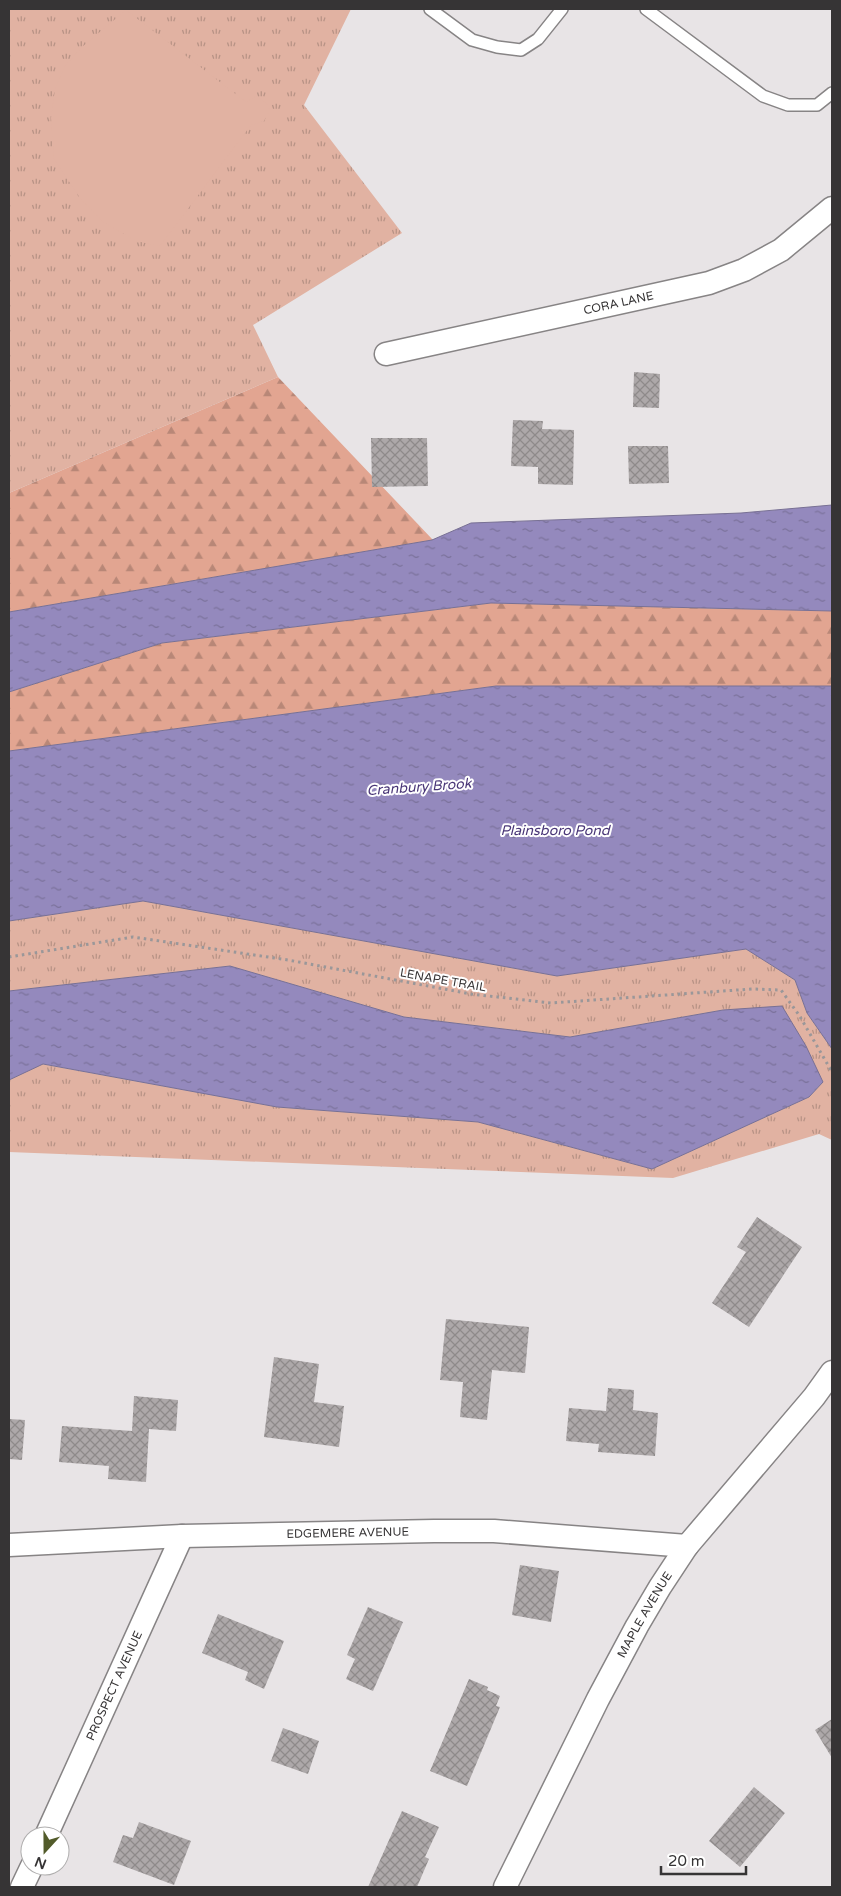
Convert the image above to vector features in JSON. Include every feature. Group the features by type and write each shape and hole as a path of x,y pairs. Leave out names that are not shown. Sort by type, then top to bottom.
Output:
{"street":[{"name":"CORA LANE","path":"386,354 709,282 744,270 781,250 832,208"},
{"name":"MAPLE AVENUE","path":"505,1887 598,1699 637,1626 687,1546 814,1396 832,1372"},
{"name":"EDGEMERE AVENUE","path":"9,1545 182,1536 494,1531 687,1546"},
{"name":"PROSPECT AVENUE","path":"51,1826 182,1536"}],"lane":[{"path":"430,9 472,40 497,47 521,50 538,39 562,9"},
{"path":"646,9 763,96 788,105 817,105 832,93"}],"path":[{"name":"LENAPE TRAIL","path":"9,957 134,937 288,960 471,994 551,1003 752,989 781,990 799,1015 832,1072"}],"green space":[{"path":"9,9 351,9 304,105 402,233 253,325 278,377 9,493"},
{"path":"126,10 246,102 256,96 266,103 270,110 264,121 251,125 160,246 136,241 103,222 80,198 54,159 51,118 55,89 65,66 82,47"},
{"path":"278,377 433,540 9,612 9,493"},
{"path":"491,603 832,611 832,686 496,686 9,751 9,692 162,643"},
{"path":"143,901 557,976 746,949 795,980 807,1013 832,1049 832,1140 819,1134 673,1178 9,1152 9,1080 42,1064 277,1107 478,1122 652,1169 809,1097 823,1082 723,1010 570,1037 404,1017 230,966 9,991 9,921"}],"water":[{"path":"832,505 832,611 491,603 162,643 9,692 9,612 432,540 471,523 741,513"},
{"name":"Plainsboro Pond","path":"496,686 832,686 832,1049 807,1013 795,980 746,949 557,976 143,901 9,921 9,751"},
{"path":"230,966 404,1017 570,1037 723,1010 782,1006 806,1046 823,1082 809,1097 652,1169 478,1122 277,1107 43,1064 9,1080 9,991"}],"building":[{"path":"634,372 660,374 659,408 633,407"},
{"path":"513,420 543,421 542,429 574,430 573,485 538,484 538,467 511,466"},
{"path":"371,438 427,438 428,486 372,487"},
{"path":"628,446 668,446 669,483 629,484"},
{"path":"757,1217 802,1247 749,1327 712,1303 746,1252 737,1247"},
{"path":"446,1319 529,1327 525,1373 492,1370 487,1420 460,1417 463,1382 440,1380"},
{"path":"274,1357 319,1364 314,1402 344,1406 339,1447 264,1437"},
{"path":"608,1388 634,1390 633,1410 658,1413 655,1456 598,1452 599,1444 566,1441 569,1408 606,1411"},
{"path":"134,1396 178,1400 176,1431 149,1429 146,1482 108,1479 109,1466 59,1462 62,1426 132,1431"},
{"path":"9,1419 25,1420 22,1460 9,1459"},
{"path":"520,1565 559,1571 551,1622 512,1615"},
{"path":"368,1607 403,1622 373,1691 346,1679 355,1659 347,1655"},
{"path":"218,1614 284,1641 264,1689 245,1680 248,1672 202,1653"},
{"path":"469,1679 488,1687 487,1690 500,1696 496,1706 500,1707 467,1786 430,1771"},
{"path":"832,1719 832,1758 815,1730"},
{"path":"283,1728 319,1741 308,1774 271,1761"},
{"path":"754,1787 785,1813 740,1867 709,1841"},
{"path":"402,1811 439,1827 425,1857 429,1859 417,1887 368,1887"},
{"path":"139,1822 191,1841 174,1885 113,1862 123,1835 133,1838"}],"water label":[{"name":"Cranbury Brook","path":"419,787"}]}
